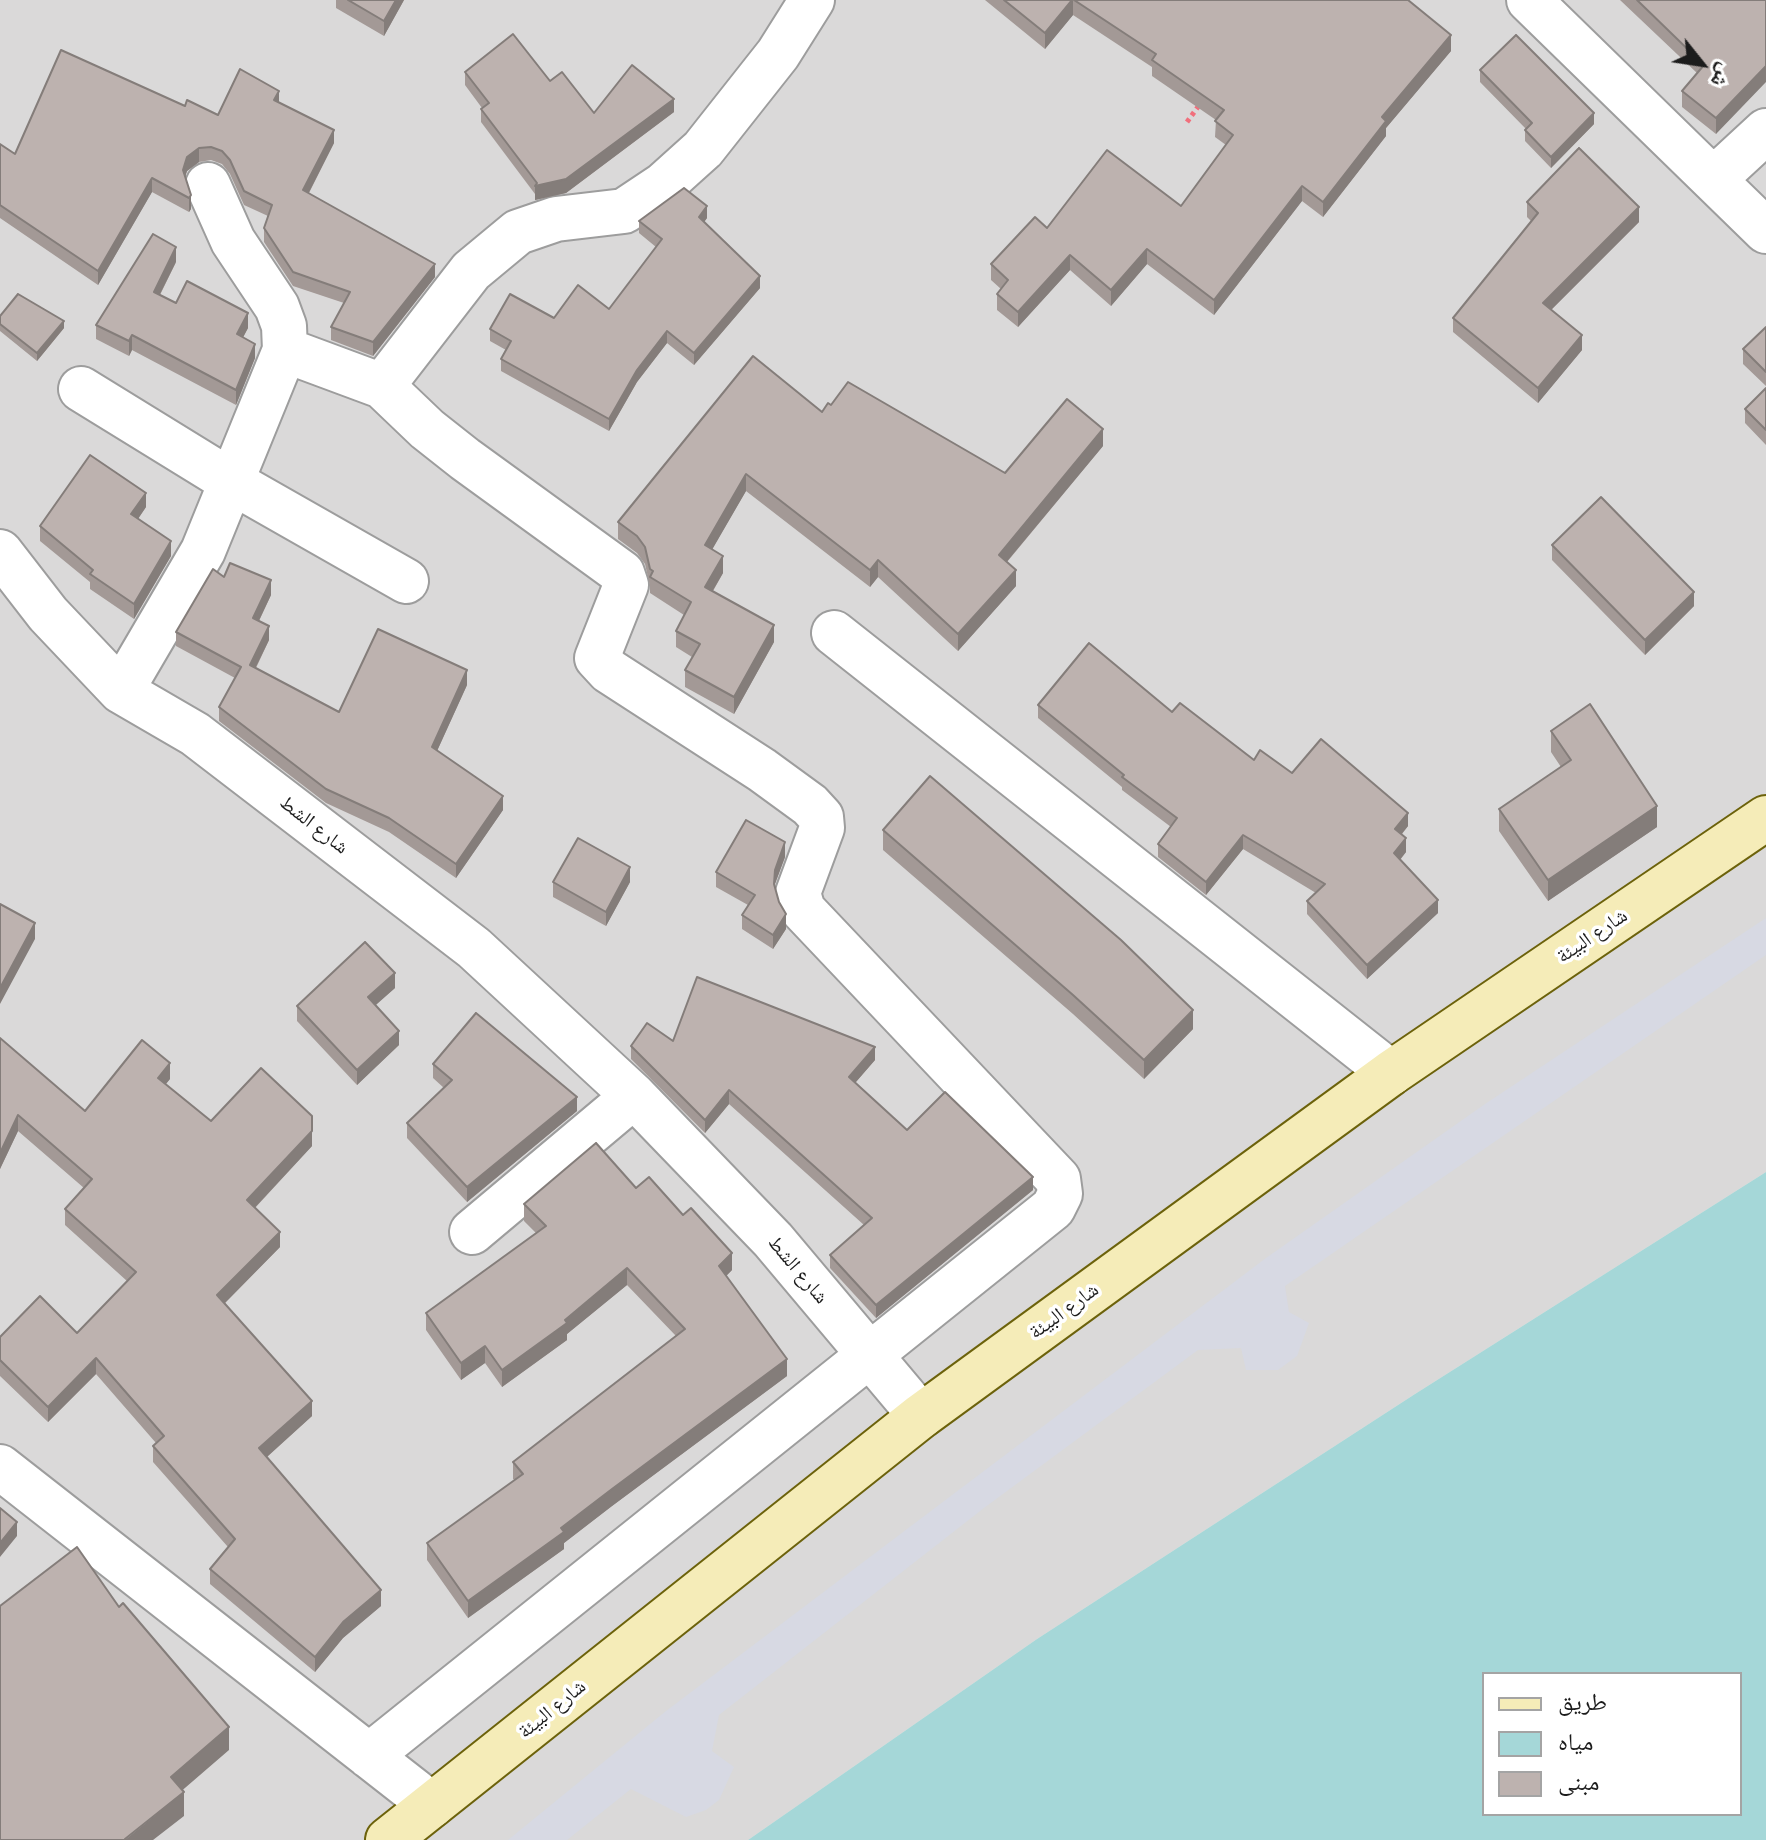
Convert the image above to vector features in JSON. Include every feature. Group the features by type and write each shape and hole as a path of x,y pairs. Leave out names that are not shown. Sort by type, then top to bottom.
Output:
{"main road":[{"name":"شارع البيئة","path":"388,1840 921,1416 1391,1073 1766,818"}],"street":[{"path":"382,386 471,271 518,232 556,219 624,211 663,185 703,149 778,54 812,0"},
{"path":"1529,0 1766,231"},
{"path":"1714,179 1766,131"},
{"path":"121,691 203,551 285,350 284,326 277,307 233,241 208,185"},
{"path":"285,350 382,386 427,429 465,459 622,573 626,585 597,658 609,671 762,770 810,805 821,817 822,828 798,893 803,910 1058,1179 1060,1194 1053,1208 369,1756"},
{"path":"81,389 232,482 406,581"},
{"name":"شارع الشط","path":"0,552 48,614 121,691 195,734 474,948 634,1096 773,1240 921,1416"},
{"path":"834,633 1391,1073"},
{"path":"472,1232 634,1096"},
{"path":"0,1467 432,1805"}],"path":[{"path":"1187,122 1205,98"}],"shaded area":[{"path":"0,0 1766,0 1766,1172 1415,1394 1037,1639 748,1840 0,1840"},
{"path":"1766,918 1766,955 1285,1286 1289,1312 1309,1323 1297,1356 1278,1370 1246,1370 1241,1348 1198,1350 984,1508 719,1715 712,1751 734,1767 719,1800 706,1810 686,1817 631,1789 567,1840 508,1840 666,1711 1266,1258 1485,1104"}],"water":[{"path":"1766,1172 1766,1840 748,1840 1037,1639 1415,1394"}],"building":[{"path":"348,0 396,0 384,21"},
{"path":"1004,0 1072,0 1045,33"},
{"path":"1074,0 1408,0 1451,35 1382,117 1386,121 1323,202 1302,186 1214,300 1147,249 1111,290 1070,255 1018,312 997,294 1008,280 991,264 1035,217 1047,228 1107,150 1181,206 1233,135 1215,121 1224,110 1152,60 1156,54"},
{"path":"1637,0 1766,0 1766,66 1716,118 1682,91 1704,65"},
{"path":"513,34 550,81 562,72 594,113 632,65 674,99 566,179 535,186 537,183 481,109 489,103 465,72"},
{"path":"1516,35 1594,113 1551,157 1525,130 1532,123 1480,70"},
{"path":"61,50 185,106 187,100 218,115 240,69 279,91 274,100 334,130 303,190 435,264 373,342 331,327 350,292 293,272 264,228 272,205 244,191 230,160 222,151 211,147 199,148 187,157 183,170 191,195 189,198 152,178 98,271 0,205 0,144 15,154"},
{"path":"1579,148 1639,207 1543,303 1582,335 1538,388 1453,318 1538,213 1527,202"},
{"path":"684,188 707,206 699,217 760,276 694,353 667,331 637,370 609,419 501,359 511,341 490,329 510,294 554,318 578,285 609,309 662,239 639,221"},
{"path":"153,234 176,247 154,292 176,303 187,281 248,313 237,334 255,344 236,390 132,335 129,341 96,325"},
{"path":"18,294 64,321 37,353 0,324 0,316"},
{"path":"1766,327 1766,372 1743,349"},
{"path":"753,356 822,412 848,382 1005,473 1067,399 1103,429 999,555 1016,570 958,634 878,560 870,570 746,474 705,545 723,556 705,587 774,625 734,697 685,670 700,644 676,631 691,602 650,577 653,571 645,547 637,536 618,522"},
{"path":"1766,388 1766,430 1745,409"},
{"path":"90,455 146,493 131,514 171,541 134,604 90,574 93,570 40,526"},
{"path":"1601,497 1694,592 1645,640 1552,545"},
{"path":"230,563 271,580 253,618 269,626 250,665 339,712 378,629 467,670 432,747 503,796 456,864 389,818 326,789 219,707 241,667 176,632 213,569 224,577"},
{"path":"1089,643 1172,712 1180,703 1254,760 1260,750 1292,773 1321,739 1408,813 1395,829 1406,838 1394,853 1438,900 1367,965 1307,901 1325,884 1243,835 1206,882 1158,844 1177,818 1122,777 1124,775 1038,705"},
{"path":"1590,704 1657,806 1548,880 1499,809 1571,760 1551,731"},
{"path":"930,776 1121,940 1193,1010 1144,1060 883,830"},
{"path":"746,820 785,842 775,870 774,884 786,914 773,935 742,915 755,895 716,872"},
{"path":"578,838 630,867 606,912 553,882"},
{"path":"0,904 35,923 0,988"},
{"path":"365,942 395,973 368,997 399,1031 357,1070 297,1006"},
{"path":"697,977 875,1047 849,1077 907,1130 945,1092 1033,1177 876,1305 830,1255 872,1218 729,1090 705,1120 631,1046 647,1023 673,1041"},
{"path":"476,1013 577,1097 467,1187 407,1123 452,1080 433,1064"},
{"path":"0,1038 85,1111 142,1040 170,1063 158,1078 211,1121 261,1068 312,1116 312,1131 247,1200 280,1232 217,1295 312,1401 259,1448 381,1590 343,1622 315,1657 210,1569 235,1539 153,1446 164,1436 96,1358 48,1407 0,1360 0,1337 40,1296 77,1333 136,1272 65,1209 92,1179 18,1115 0,1153"},
{"path":"596,1143 636,1188 649,1177 683,1215 691,1208 732,1253 719,1266 787,1359 561,1528 564,1532 468,1601 427,1543 523,1474 513,1462 685,1329 627,1268 565,1320 567,1323 502,1370 485,1346 461,1363 426,1313 546,1226 524,1204"},
{"path":"0,1508 17,1522 0,1543"},
{"path":"77,1547 119,1607 123,1603 229,1727 171,1777 184,1792 126,1840 0,1840 0,1606"}]}
